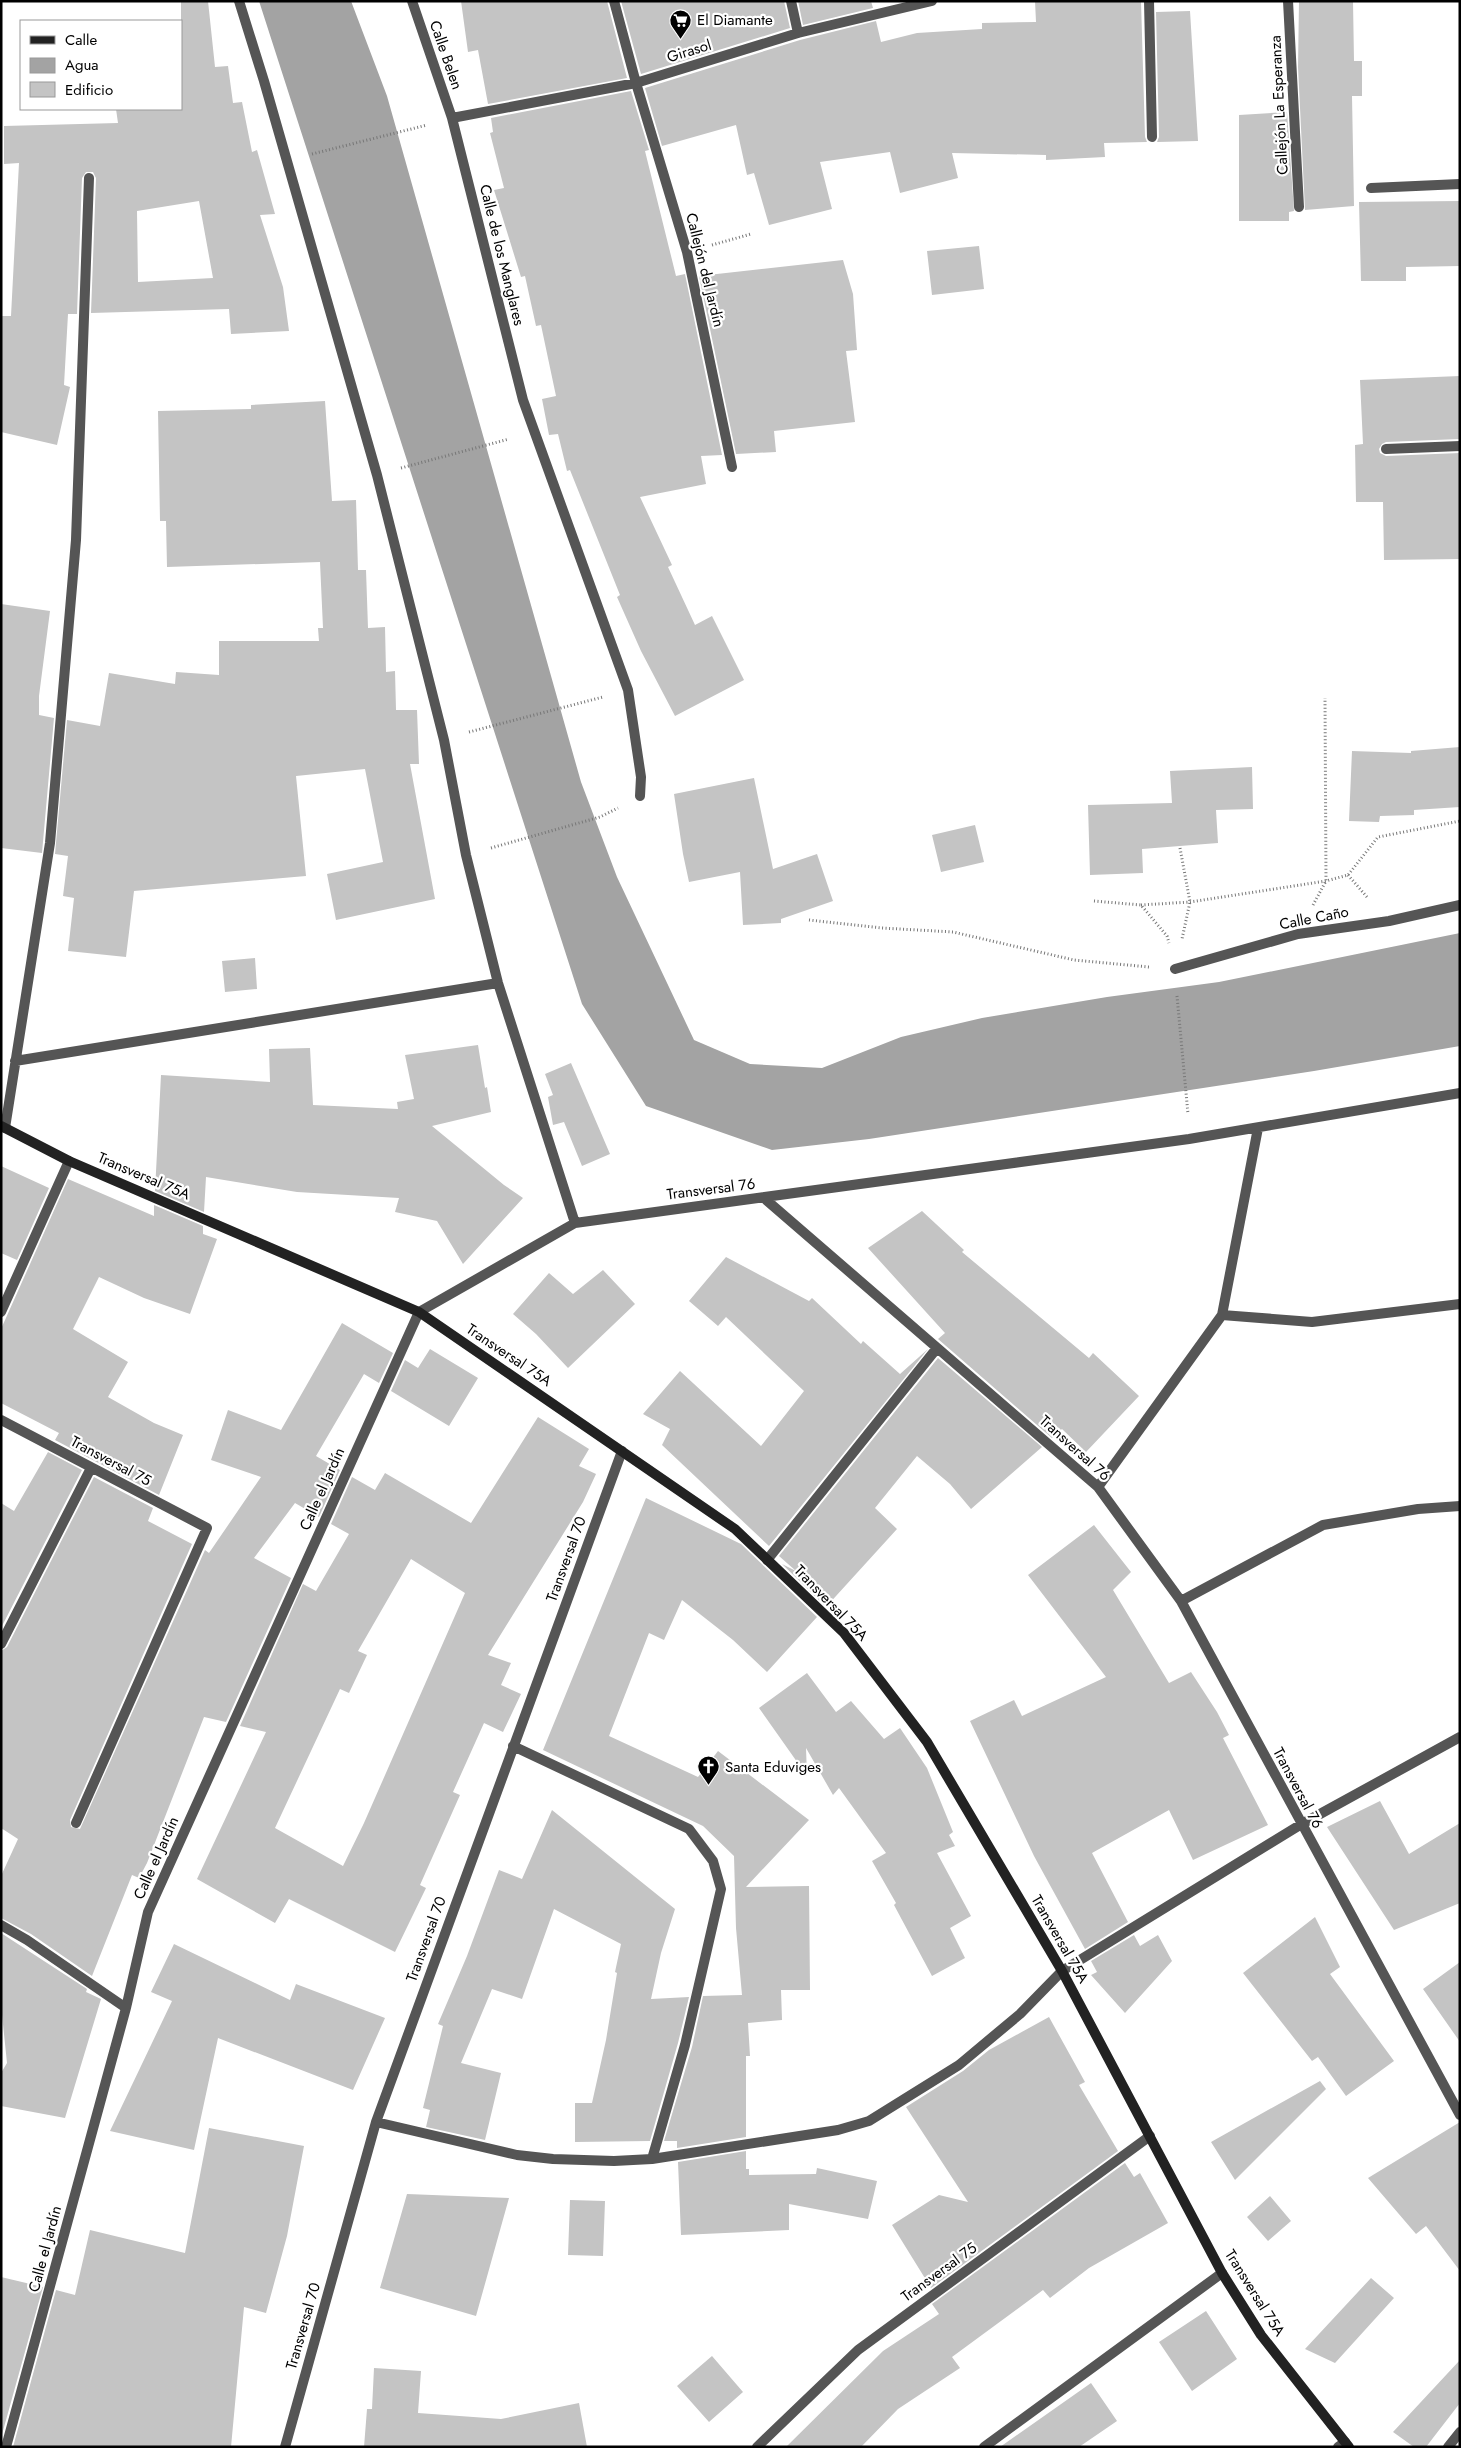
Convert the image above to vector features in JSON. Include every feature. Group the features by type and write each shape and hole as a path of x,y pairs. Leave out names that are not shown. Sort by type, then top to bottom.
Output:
{"street":[{"path":"239,1 264,81 377,475 444,740 466,854 498,983 575,1223"},
{"name":"Calle Belen","path":"412,1 452,118"},
{"name":"Callejón del Jardín","path":"614,1 636,83 687,252 732,467"},
{"path":"791,1 798,33"},
{"name":"Girasol","path":"452,118 636,83 798,33 932,1"},
{"path":"1149,1 1152,137"},
{"name":"Callejón La Esperanza","path":"1288,1 1299,208"},
{"name":"Calle de los Manglares","path":"452,118 523,400 628,690 640,777 640,796"},
{"path":"3,1127 50,843 76,540 89,178"},
{"path":"1371,188 1460,184"},
{"path":"1386,449 1460,446"},
{"name":"Calle Caño","path":"1175,969 1298,934 1388,921 1460,905"},
{"path":"15,1061 498,983"},
{"path":"764,1198 1258,1128 1460,1093"},
{"name":"Transversal 75A","path":"3,1127 69,1160 419,1312 622,1450 735,1530 844,1633 927,1742 1062,1971 1222,2274 1261,2335 1344,2445"},
{"path":"1098,1487 1222,1315 1258,1128"},
{"path":"1,1312 69,1160"},
{"name":"Transversal 76","path":"419,1312 575,1223 699,1204 764,1198 1098,1487 1181,1601 1300,1825 1460,2114"},
{"path":"1222,1315 1312,1322 1460,1304"},
{"name":"Calle el Jardín","path":"6,2447 126,2008 148,1912 419,1312"},
{"path":"767,1560 937,1348"},
{"name":"Transversal 75","path":"1,1420 207,1528 76,1823"},
{"name":"Transversal 70","path":"285,2447 376,2122 622,1450"},
{"path":"1,1644 91,1468"},
{"path":"1181,1601 1323,1525 1418,1509 1460,1506"},
{"path":"376,2122 517,2154 553,2159 614,2162 652,2159 838,2130 869,2121 959,2065 1020,2014 1062,1971 1300,1825 1460,1737"},
{"path":"514,1746 689,1829 713,1861 721,1889 685,2045 652,2159"},
{"path":"1,1925 27,1940 126,2008"},
{"name":"Transversal 75","path":"757,2447 858,2350 1150,2136"},
{"path":"984,2447 1222,2274"},
{"path":"1448,2447 1460,2432"}],"path":[{"path":"310,155 435,122"},
{"path":"687,252 751,234"},
{"path":"394,470 517,436"},
{"path":"1325,698 1326,881"},
{"path":"465,733 592,700"},
{"path":"522,840 600,817"},
{"path":"1094,901 1141,905 1190,902 1326,881 1348,875 1378,837 1460,821"},
{"path":"1175,969 1190,902 1180,848"},
{"path":"1141,905 1167,936 1175,969"},
{"path":"809,920 882,928 953,932 1074,960 1175,969"},
{"path":"1177,995 1188,1109"}],"water":[{"path":"259,1 351,1 387,96 581,782 617,877 694,1040 750,1064 822,1068 901,1037 982,1018 1107,997 1219,982 1460,933 1460,1046 1314,1071 869,1139 772,1150 646,1106 582,1004"}],"building":[{"path":"181,1 208,1 215,67 228,66 233,103 242,102 252,152 257,150 275,214 260,215 283,287 289,331 231,334 229,309 91,313 96,178 93,172 86,172 82,178 77,314 68,314 64,385 70,387 57,445 1,432 1,316 11,316 19,163 4,164 4,126 118,123 116,110 182,110","holes":["199,201 213,278 138,282 137,211"]},
{"path":"461,1 607,1 627,78 488,104 478,50 468,52"},
{"path":"621,1 784,1 790,28 641,74"},
{"path":"798,1 871,1 873,8 803,25"},
{"path":"1035,1 1141,1 1145,137 1147,142 1104,143 1105,157 1046,160 1046,155 952,153 958,178 900,193 890,152 820,162 832,209 769,225 754,173 747,175 736,125 662,146 645,88 800,40 876,21 881,42 917,33 982,29 982,23 1036,22"},
{"path":"1299,1 1353,1 1354,61 1362,61 1362,96 1352,96 1354,206 1305,210 1298,67"},
{"path":"1190,11 1198,141 1157,142 1159,137 1156,12"},
{"path":"631,91 649,150 645,151 676,276 685,274 722,455 701,456 706,484 640,497 672,565 668,567 695,625 712,616 744,680 675,716 641,651 617,597 620,595 570,470 567,471 558,434 549,435 542,399 556,396 541,325 536,326 525,276 521,277 494,190 504,188 490,133 493,132 491,118"},
{"path":"1287,112 1294,211 1289,212 1289,221 1239,221 1239,115"},
{"path":"1460,201 1460,266 1406,267 1406,281 1361,281 1359,202"},
{"path":"979,246 984,289 932,295 927,251"},
{"path":"843,260 853,294 857,350 846,351 855,422 774,431 776,452 736,454 699,276"},
{"path":"1460,376 1460,439 1386,442 1379,449 1380,453 1386,456 1460,453 1460,559 1384,560 1383,502 1356,502 1355,445 1363,444 1360,380"},
{"path":"325,401 332,501 356,500 358,570 366,570 368,628 385,627 386,672 395,671 396,710 417,710 419,764 410,764 435,899 336,920 327,874 383,862 365,769 296,776 306,876 134,891 126,957 68,951 74,898 63,896 68,856 55,854 67,720 100,726 109,673 175,684 176,672 219,675 219,641 319,641 318,628 323,628 320,562 167,567 166,521 160,521 158,411 251,409 251,405"},
{"path":"1,604 50,611 39,696 39,715 54,718 42,853 1,848"},
{"path":"1460,747 1460,807 1414,810 1414,815 1380,816 1379,822 1349,821 1352,751 1411,753 1411,751"},
{"path":"1252,767 1253,809 1216,810 1218,843 1142,849 1143,873 1090,875 1088,805 1172,803 1170,771"},
{"path":"754,778 773,869 817,854 833,901 781,919 781,923 743,925 740,872 689,882 683,854 674,794"},
{"path":"975,825 984,862 941,872 932,835"},
{"path":"255,958 257,989 225,992 222,961"},
{"path":"478,1045 491,1112 432,1126 504,1185 523,1198 463,1264 437,1221 395,1212 399,1198 297,1192 206,1177 204,1212 155,1191 161,1075 270,1082 269,1049 310,1048 313,1105 398,1109 397,1102 414,1099 405,1055"},
{"path":"571,1063 610,1154 582,1166 564,1122 553,1125 548,1097 553,1095 545,1074"},
{"path":"1,1166 49,1188 17,1260 1,1253"},
{"path":"68,1179 154,1216 154,1205 203,1226 203,1234 217,1239 190,1314 144,1298 99,1277 73,1329 128,1362 108,1397 154,1423 183,1435 159,1495 55,1440 59,1433 1,1403 1,1329"},
{"path":"922,1211 964,1250 962,1252 1089,1358 1093,1353 1139,1396 1086,1452 1062,1429 1052,1438 938,1339 945,1333 868,1248"},
{"path":"726,1257 809,1301 812,1298 861,1344 863,1341 900,1374 928,1349 769,1546 662,1445 670,1429 643,1414 680,1371 761,1446 804,1391 726,1317 718,1326 689,1301"},
{"path":"603,1270 635,1304 568,1368 536,1334 513,1314 549,1273 573,1294"},
{"path":"342,1323 393,1353 379,1383 364,1374 316,1456 340,1470 319,1517 295,1503 254,1558 291,1578 226,1722 204,1717 147,1863 139,1878 132,1875 92,1976 31,1934 1,1918 1,1876 18,1839 1,1828 1,1651 7,1647 94,1477 153,1508 148,1521 192,1544 70,1820 71,1827 80,1829 205,1550 209,1553 261,1477 211,1460 228,1410 281,1430"},
{"path":"430,1349 478,1378 449,1426 391,1391 405,1360 418,1368"},
{"path":"938,1358 1042,1447 971,1509 950,1484 917,1456 875,1508 897,1529 826,1607 782,1564 796,1571 779,1556"},
{"path":"538,1417 589,1449 579,1466 596,1474 583,1502 488,1655 511,1663 501,1685 521,1694 503,1732 484,1723 453,1792 460,1795 420,1885 426,1888 395,1952 289,1899 275,1923 197,1879 266,1732 240,1726 303,1584 316,1591 349,1534 331,1524 352,1477 375,1490 385,1473 471,1523","holes":["411,1559 465,1593 364,1823 343,1866 275,1828 340,1689 349,1693 367,1655 358,1651"]},
{"path":"48,1452 82,1470 1,1628 1,1503 14,1511"},
{"path":"646,1498 741,1544 817,1617 767,1672 733,1640 682,1600 664,1640 649,1633 609,1736 698,1777 718,1751 809,1820 746,1887 809,1886 810,1990 781,1990 782,2020 748,2023 750,2056 746,2056 746,2137 677,2148 677,2141 664,2141 692,2047 703,1996 742,1995 736,1928 734,1856 703,1826 543,1750"},
{"path":"1094,1525 1131,1572 1113,1590 1169,1683 1191,1672 1217,1712 1229,1735 1223,1738 1268,1825 1193,1860 1169,1810 1092,1853 1128,1922 1085,1949 1034,1856 970,1721 1014,1700 1022,1716 1106,1677 1028,1575"},
{"path":"807,1673 836,1712 851,1701 884,1739 900,1728 927,1768 953,1832 949,1835 955,1846 937,1853 971,1916 950,1928 965,1958 932,1976 894,1905 896,1903 872,1861 886,1853 839,1788 833,1795 806,1748 807,1776 759,1708"},
{"path":"1380,1801 1409,1854 1460,1823 1460,1903 1394,1930 1327,1827"},
{"path":"552,1810 675,1909 661,1953 651,1999 689,1997 650,2141 575,2142 575,2103 592,2103 606,2040 617,1973 615,1972 621,1944 554,1909 522,1999 492,1989 461,2063 501,2073 485,2140 426,2127 430,2110 423,2108 443,2026 438,2024 467,1956 499,1870 522,1879"},
{"path":"1315,1917 1340,1967 1330,1974 1394,2061 1346,2096 1318,2057 1312,2061 1243,1973"},
{"path":"1,1933 87,1989 86,1992 101,1999 65,2118 1,2106 1,2073 7,2063 1,2005"},
{"path":"1134,1935 1140,1946 1158,1935 1172,1961 1125,2013 1091,1975 1097,1972 1091,1961"},
{"path":"174,1944 290,2000 296,1984 385,2018 353,2090 218,2038 194,2150 110,2131 172,2001 151,1992"},
{"path":"1460,1962 1460,2042 1423,1989"},
{"path":"1049,2017 1085,2082 1079,2085 1118,2151 931,2288 892,2225 939,2195 968,2202 906,2107 963,2071 989,2050"},
{"path":"1320,2081 1326,2089 1235,2180 1211,2142"},
{"path":"1460,2122 1460,2271 1426,2226 1416,2234 1368,2178"},
{"path":"209,2128 304,2146 287,2236 266,2313 244,2307 231,2447 13,2447 56,2290 75,2295 90,2230 185,2253"},
{"path":"746,2151 746,2169 749,2169 749,2175 816,2174 817,2168 877,2181 868,2219 789,2204 789,2230 681,2235 678,2162"},
{"path":"1125,2163 1134,2177 1140,2173 1168,2223 1089,2268 1050,2298 1043,2290 952,2357 960,2368 898,2409 861,2447 786,2447 883,2351 939,2314 932,2304"},
{"path":"407,2194 509,2198 476,2316 380,2288"},
{"path":"1270,2196 1291,2221 1268,2241 1247,2217"},
{"path":"570,2200 605,2201 603,2256 568,2255"},
{"path":"1,2277 43,2287 1,2438"},
{"path":"1371,2278 1394,2298 1335,2363 1305,2349"},
{"path":"1206,2311 1237,2359 1192,2391 1159,2342"},
{"path":"712,2356 743,2392 709,2422 677,2386"},
{"path":"1460,2360 1460,2403 1426,2447 1414,2447 1393,2432"},
{"path":"374,2368 421,2371 418,2413 501,2419 579,2403 587,2447 364,2447 367,2409 372,2409"},
{"path":"1091,2383 1117,2421 1079,2447 1000,2447"}],"place":[{"name":"El Diamante","path":"681,39"},
{"name":"Santa Eduviges","path":"709,1786"}]}
